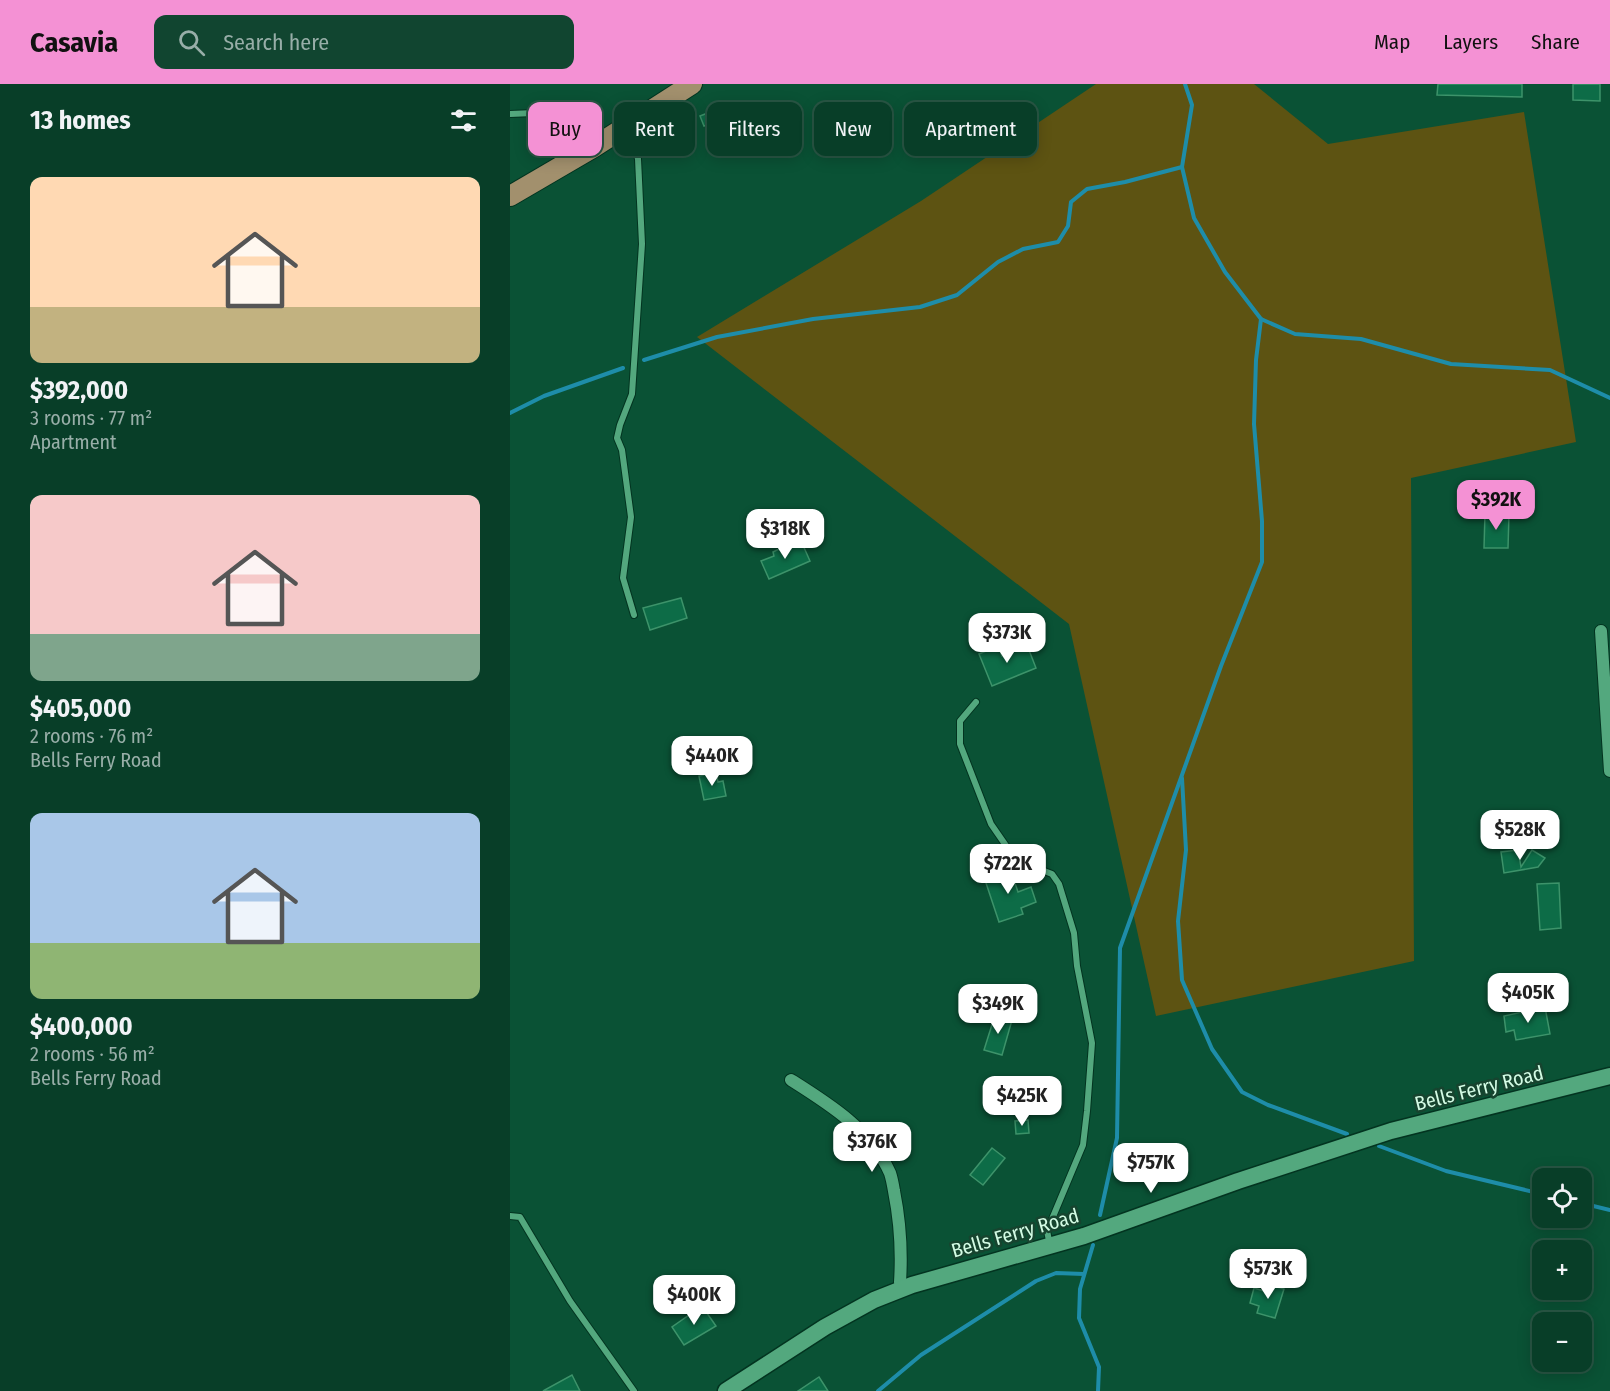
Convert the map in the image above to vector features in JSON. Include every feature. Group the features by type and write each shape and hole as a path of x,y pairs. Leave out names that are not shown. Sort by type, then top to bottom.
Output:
{"main road":[{"path":"664,102 692,84"},
{"path":"510,196 579,156"},
{"name":"Bells Ferry Road","path":"726,1391 825,1327 874,1300 902,1289 1112,1227 1238,1181 1391,1131 1610,1076"}],"street":[{"path":"1601,631 1610,771"},
{"path":"791,1080 824,1100 854,1124 873,1146 890,1174 900,1219 902,1289"}],"lane":[{"path":"510,114 528,113"},
{"path":"634,615 623,578 631,517 618,438 620,424 632,394 642,244 637,156"},
{"path":"976,702 960,721 960,744 991,824 1008,850 1021,862 1052,874 1059,884 1074,933 1077,966 1092,1043 1083,1145 1047,1231 1050,1246"},
{"path":"510,1216 520,1217 570,1301 634,1391"}],"shaded area":[{"path":"1096,84 1254,84 1328,144 1524,112 1576,442 1411,478 1414,961 1156,1016 1069,624 697,337 921,201 988,156 1037,156 1037,123"}],"building":[{"path":"1438,84 1522,84 1522,97 1437,95"},
{"path":"1573,84 1600,84 1600,101 1573,100"},
{"path":"707,113 707,125 704,126 700,116"},
{"path":"1485,513 1509,514 1508,548 1484,548"},
{"path":"802,543 810,561 769,579 761,561 774,556 773,552 785,546 787,550"},
{"path":"681,598 687,618 650,630 643,608"},
{"path":"1027,645 1036,668 992,686 979,654 998,646 1002,656"},
{"path":"716,773 718,782 723,781 726,796 704,800 699,776"},
{"path":"1518,850 1521,867 1532,850 1545,858 1538,867 1504,873 1501,852"},
{"path":"1010,868 1018,892 1031,887 1036,902 1021,908 1023,914 999,922 984,877"},
{"path":"1559,883 1561,928 1540,930 1537,884"},
{"path":"1545,1007 1550,1034 1516,1040 1514,1030 1506,1032 1504,1016"},
{"path":"995,1015 1012,1020 1002,1055 984,1050"},
{"path":"1028,1120 1029,1133 1016,1134 1015,1121"},
{"path":"992,1148 1005,1158 983,1185 970,1175"},
{"path":"1267,1284 1284,1289 1275,1318 1257,1313 1259,1306 1250,1303 1254,1288 1264,1291"},
{"path":"702,1306 716,1326 684,1345 672,1327"},
{"path":"572,1375 580,1391 543,1391"},
{"path":"819,1377 828,1391 798,1391"}],"waterway":[{"path":"1185,84 1192,105 1182,167 1194,218 1225,272 1261,319 1295,334 1361,339 1451,364 1550,370 1610,398"},
{"path":"644,360 717,337 813,319 920,307 957,295 998,262 1023,249 1058,242 1068,226 1071,202 1087,189 1182,167"},
{"path":"1100,1215 1117,1138 1120,948 1221,666 1262,562 1262,521 1254,424 1256,360 1261,319"},
{"path":"510,413 544,396 623,368"},
{"path":"1182,778 1186,850 1178,921 1182,980 1212,1049 1242,1092 1268,1105 1347,1134"},
{"path":"1379,1146 1446,1171 1532,1192"},
{"path":"1592,1206 1610,1210"},
{"path":"1093,1245 1080,1289 1079,1318 1099,1367 1098,1391"},
{"path":"878,1391 921,1355 1036,1281 1056,1273 1084,1274"}]}
